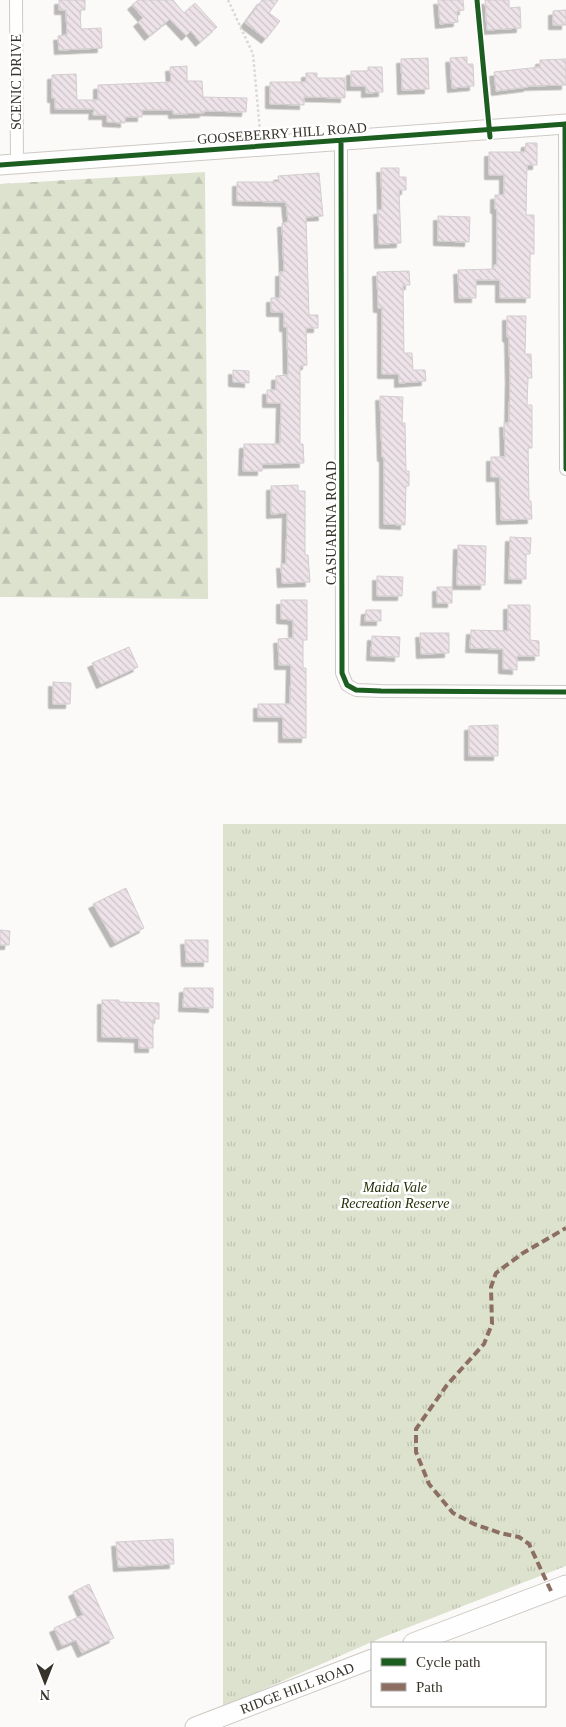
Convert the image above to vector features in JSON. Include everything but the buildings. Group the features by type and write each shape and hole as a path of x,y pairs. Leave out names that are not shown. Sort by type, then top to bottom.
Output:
{"street":[{"name":"SCENIC DRIVE","path":"8,164 16,0"},
{"name":"GOOSEBERRY HILL ROAD","path":"8,164 566,124"},
{"path":"566,124 566,469"},
{"name":"CASUARINA ROAD","path":"341,140 342,673 347,685 356,690 566,692"},
{"path":"416,1642 566,1585"},
{"name":"RIDGE HILL ROAD","path":"194,1727 371,1659"}],"path":[{"path":"228,0 253,54 261,137"}],"green space":[{"path":"205,172 208,599 0,597 0,184"},
{"name":"Maida Vale Recreation Reserve","path":"223,824 566,824 566,1566 371,1642 223,1707"}],"marked path":[{"path":"551,1591 529,1544 519,1537 474,1524 453,1513 429,1484 416,1452 416,1429 447,1385 484,1344 492,1324 491,1287 496,1273 523,1253 566,1228"}],"cycle path":[{"path":"477,0 490,137"},
{"path":"565,124 566,469"},
{"path":"0,165 566,124"},
{"path":"341,140 342,673 347,685 356,690 566,692"}]}
